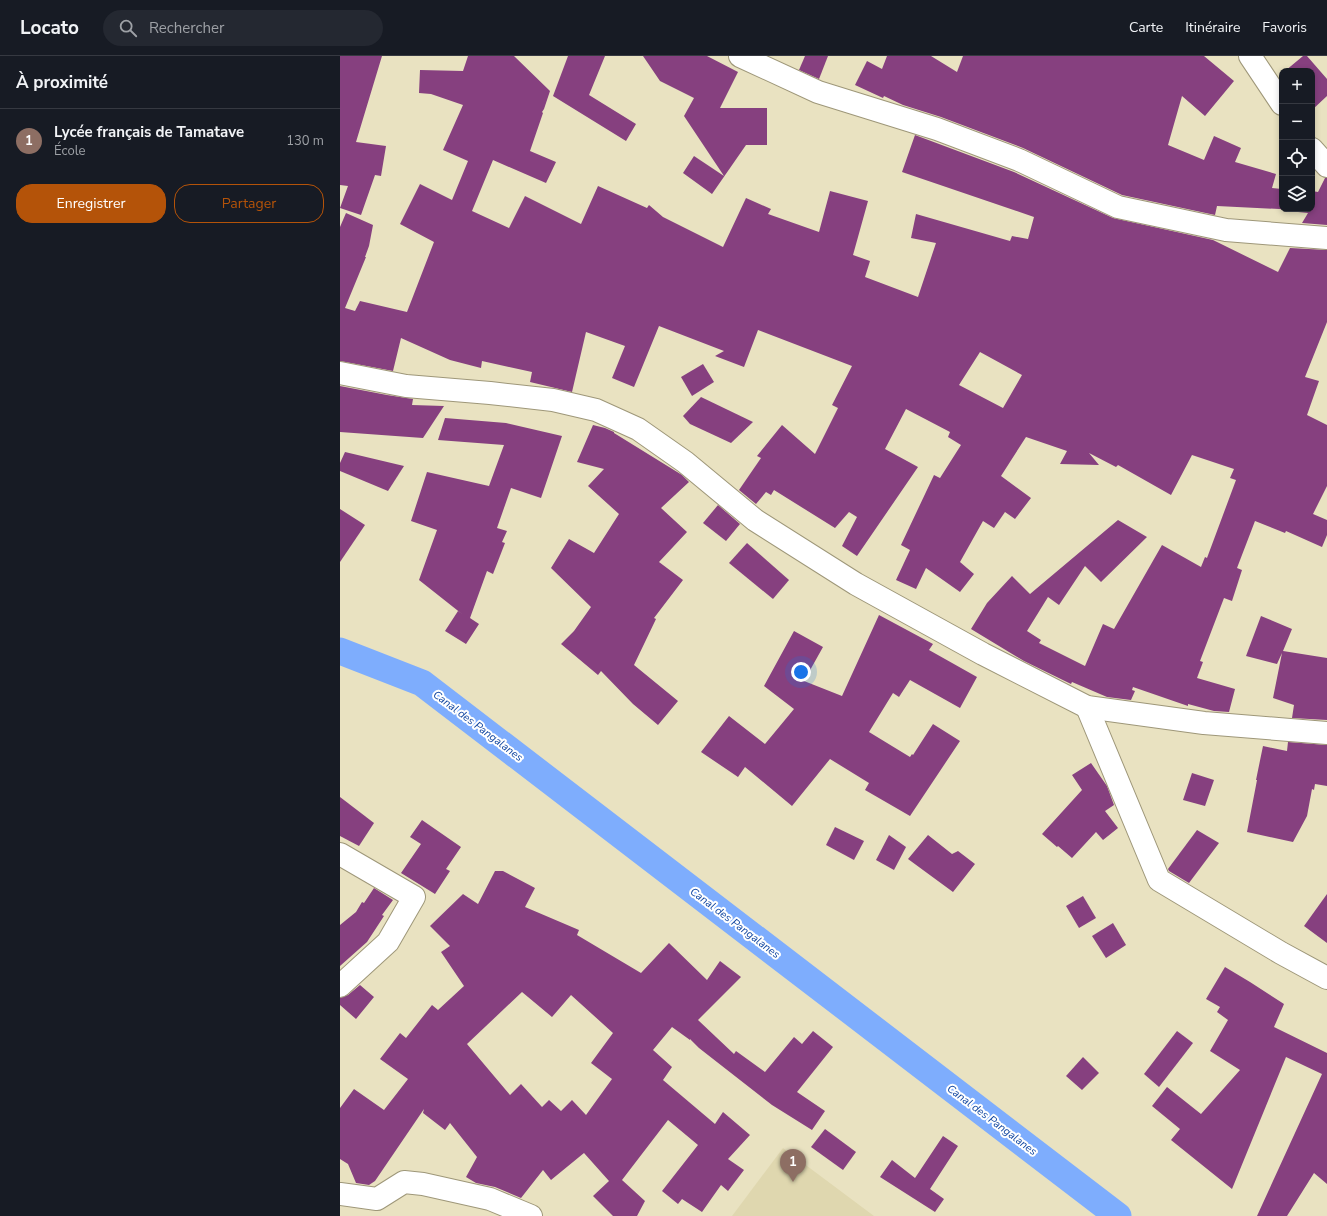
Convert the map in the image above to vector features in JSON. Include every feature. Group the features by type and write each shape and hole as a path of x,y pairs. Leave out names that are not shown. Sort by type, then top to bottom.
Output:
{"street":[{"path":"740,56 818,92 937,129 1019,160 1118,207 1226,230 1327,238"},
{"path":"1250,56 1279,100"},
{"path":"1315,152 1327,166"},
{"path":"340,373 406,386 553,400 596,410 638,429 684,462 755,520 856,584 983,654 1087,707 1204,723 1327,733"},
{"path":"1087,707 1159,880 1281,953 1327,978"},
{"path":"340,854 414,897 388,942 340,986"},
{"path":"340,1194 377,1199 404,1182 423,1184 490,1199 531,1216"}],"shaded area":[{"path":"783,1148 874,1216 732,1216"}],"building":[{"path":"340,56 382,56 356,142 386,146 381,176 375,175 361,215 340,208 348,186 340,185"},
{"path":"468,56 514,56 550,91 530,151 556,162 546,183 493,160 472,211 509,228 525,196 581,224 598,186 647,208 649,205 663,217 723,247 746,198 771,209 768,214 819,232 830,191 868,201 853,255 870,261 865,277 918,297 936,243 911,238 916,214 1010,241 1012,236 1028,239 1034,217 902,172 915,135 1014,172 1113,218 1213,240 1278,272 1290,248 1327,250 1327,322 1305,377 1319,381 1307,415 1327,425 1327,486 1313,514 1327,520 1327,535 1322,547 1286,531 1285,533 1255,521 1237,568 1242,570 1232,601 1224,598 1200,661 1203,662 1197,678 1235,689 1229,712 1214,711 1188,704 1188,706 1133,687 1132,690 1135,691 1131,700 1107,697 1072,682 1071,684 1024,661 971,629 987,603 1012,576 1030,594 1118,520 1147,537 1101,582 1085,566 1059,605 1048,597 1027,631 1041,640 1039,643 1085,666 1103,624 1114,629 1162,545 1201,567 1205,557 1207,558 1236,480 1230,478 1234,469 1192,455 1171,495 1118,465 1116,467 1089,453 1099,465 1060,464 1067,451 1026,437 1001,476 1031,498 1015,519 1005,512 994,528 983,521 960,562 974,574 960,592 926,568 916,589 896,580 910,550 901,545 934,475 940,478 961,445 948,437 950,432 906,409 885,449 918,467 857,556 842,546 857,517 849,512 835,528 774,490 771,495 766,492 756,504 739,490 761,458 757,456 782,425 815,454 838,408 832,405 852,366 758,330 744,367 715,356 724,351 659,326 634,387 612,378 625,346 586,332 572,392 530,382 532,372 482,361 481,368 450,360 401,338 393,371 340,361 340,227 346,213 373,225 366,257 345,308 355,311 360,301 407,312 434,242 400,224 420,184 452,200 468,161 443,150 463,105 431,94 419,93 420,70 463,71","holes":["980,352 1022,375 1003,408 959,385"]},
{"path":"568,56 605,56 589,95 636,124 626,141 553,96"},
{"path":"643,56 707,56 738,72 720,108 767,108 767,145 746,145 712,194 683,173 694,156 724,176 684,116 694,98 660,81"},
{"path":"805,56 828,56 819,79 799,70"},
{"path":"887,56 931,56 957,72 963,56 1204,56 1234,81 1205,116 1182,96 1168,145 1204,160 1214,136 1241,148 1235,162 1276,174 1272,188 1279,189 1279,209 1217,206 1215,215 1122,195 1023,148 941,117 903,105 884,96 883,98 855,85 867,61 882,69"},
{"path":"1303,56 1307,56 1327,79 1327,96 1315,107 1315,68 1289,68"},
{"path":"1325,178 1327,178 1327,225 1302,223 1308,213 1298,212 1315,212 1315,192 1318,192"},
{"path":"703,364 714,382 692,396 681,377"},
{"path":"340,386 413,399 412,405 444,406 423,438 340,432"},
{"path":"701,397 753,422 731,443 690,424 683,416"},
{"path":"445,418 506,423 562,436 541,498 511,488 497,528 507,531 502,542 505,543 493,574 487,571 470,618 479,624 466,644 445,631 458,611 462,614 419,580 437,530 411,521 427,472 489,486 504,445 438,440"},
{"path":"593,425 614,432 682,475 689,482 661,508 687,532 659,562 683,580 654,618 656,619 634,665 678,701 658,725 633,704 601,671 598,675 561,644 574,631 591,607 551,568 569,539 594,553 619,514 588,486 604,469 577,462"},
{"path":"345,452 404,466 388,491 340,471 340,463"},
{"path":"718,505 740,524 726,541 703,523"},
{"path":"340,509 365,525 340,562"},
{"path":"747,543 789,580 773,599 729,563"},
{"path":"879,615 933,644 929,650 977,677 960,708 910,680 899,697 893,693 869,732 910,757 912,754 913,755 933,724 960,741 910,816 865,790 869,783 830,759 792,806 745,767 738,777 701,752 729,716 765,744 794,709 764,686 794,631 823,647 804,681 842,696"},
{"path":"1261,616 1292,629 1283,651 1327,658 1327,720 1292,718 1294,705 1273,698 1282,653 1277,664 1246,656"},
{"path":"1288,742 1327,745 1327,786 1315,784 1314,790 1312,789 1307,816 1293,842 1247,832 1263,746 1287,751"},
{"path":"1091,763 1107,786 1114,805 1105,811 1118,828 1103,840 1096,832 1072,858 1042,834 1082,790 1072,775"},
{"path":"1192,773 1214,780 1205,806 1183,800"},
{"path":"340,797 374,823 359,846 340,836"},
{"path":"422,820 461,847 446,869 450,871 435,894 401,873 421,844 410,837"},
{"path":"835,827 864,841 854,860 826,845"},
{"path":"1197,830 1219,843 1189,883 1168,869"},
{"path":"889,835 906,847 894,870 876,860"},
{"path":"928,835 952,854 958,851 975,864 953,892 908,859"},
{"path":"495,871 503,871 535,888 525,907 579,930 577,935 641,973 669,943 707,980 720,961 741,977 698,1020 734,1054 736,1051 765,1072 794,1037 802,1044 813,1031 833,1047 797,1092 825,1111 812,1130 772,1105 699,1048 690,1039 672,1027 653,1050 672,1067 663,1080 715,1124 723,1112 750,1135 728,1159 744,1170 728,1191 721,1185 702,1212 682,1199 678,1204 662,1191 698,1145 668,1120 622,1180 645,1201 637,1216 613,1216 593,1196 609,1181 584,1153 551,1180 543,1170 521,1198 495,1187 476,1183 466,1177 477,1157 450,1123 445,1130 423,1113 424,1109 375,1181 369,1185 356,1183 348,1164 340,1159 340,1108 354,1089 384,1110 408,1079 380,1059 400,1033 406,1038 432,1005 438,1010 464,986 441,952 450,946 430,926 463,894 478,904","holes":["522,992 552,1017 571,995 613,1033 591,1063 612,1079 586,1115 572,1100 561,1111 549,1100 542,1107 521,1084 510,1095 467,1044"]},
{"path":"374,888 393,900 382,915 384,916 367,942 340,966 340,925 356,912"},
{"path":"1327,894 1327,943 1304,926"},
{"path":"1083,896 1096,918 1079,928 1066,906"},
{"path":"1113,923 1126,945 1106,958 1092,936"},
{"path":"1225,967 1284,1004 1274,1027 1327,1053 1327,1184 1314,1173 1287,1216 1257,1216 1322,1074 1286,1057 1232,1189 1171,1140 1180,1129 1152,1106 1167,1087 1201,1114 1240,1070 1210,1051 1228,1020 1217,1012 1220,1007 1206,999"},
{"path":"360,985 374,997 356,1019 340,1005 340,998 348,995"},
{"path":"1177,1031 1193,1043 1159,1087 1144,1074"},
{"path":"1083,1057 1099,1073 1082,1090 1066,1076"},
{"path":"825,1129 856,1152 843,1170 811,1147"},
{"path":"943,1136 958,1146 930,1189 944,1199 935,1212 880,1177 892,1160 915,1178"}],"waterway":[{"name":"Canal des Pangalanes","path":"340,651 422,683 1118,1216"}],"place":[{"name":"Lycée français de Tamatave","path":"793,1182"}]}
